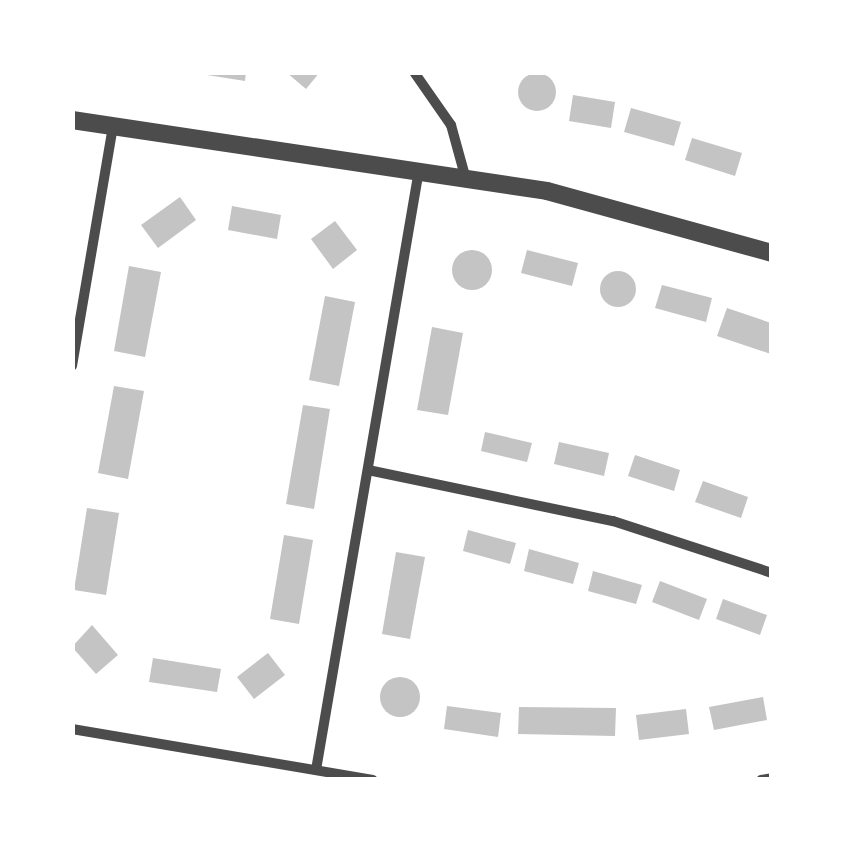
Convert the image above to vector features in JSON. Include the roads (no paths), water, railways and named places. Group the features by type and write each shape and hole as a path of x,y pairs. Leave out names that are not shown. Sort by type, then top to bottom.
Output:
{"street":[{"path":"414,72 451,125 465,176"},
{"path":"72,120 465,176 772,253"},
{"path":"72,366 113,126"},
{"path":"316,770 420,168"},
{"path":"368,470 613,522 772,573"},
{"path":"72,729 373,780"},
{"path":"268,780 270,763"},
{"path":"761,780 772,778"}]}
